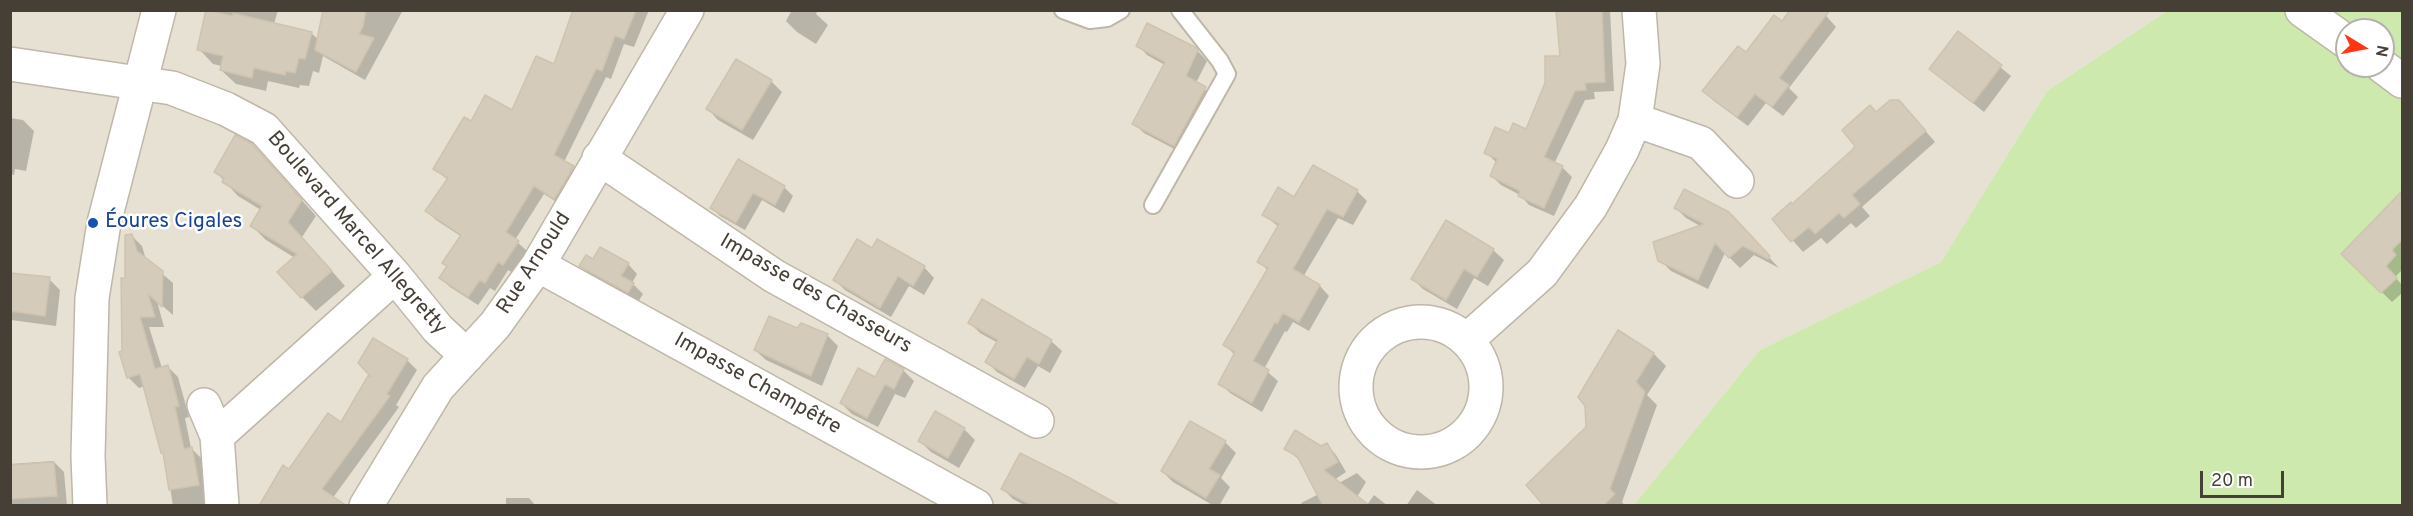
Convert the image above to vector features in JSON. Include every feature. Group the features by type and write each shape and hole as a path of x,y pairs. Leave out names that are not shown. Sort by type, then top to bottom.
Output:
{"street":[{"path":"90,506 88,456 92,298 104,223 159,10"},
{"name":"Rue Arnould","path":"366,506 438,387 495,325 538,266 687,10"},
{"path":"1467,340 1542,273 1591,206 1622,150 1635,120 1643,64 1639,10"},
{"path":"2302,10 2335,33"},
{"name":"Boulevard Marcel Allegretty","path":"10,64 172,88 226,109 264,129 395,276 438,329 467,356"},
{"path":"1635,120 1701,143 1737,181"},
{"name":"Impasse des Chasseurs","path":"599,158 774,276 1037,421"},
{"name":"Impasse Champêtre","path":"538,266 976,506"},
{"path":"217,436 395,276"},
{"path":"204,405 217,436 222,506"}],"lane":[{"path":"1062,10 1090,20 1107,18 1121,10"},
{"path":"1153,206 1227,74 1220,61 1180,10"}],"shaded area":[{"path":"10,11 2167,11 2047,91 1941,262 1760,350 1633,506 11,505"}],"green space":[{"path":"2167,11 2402,11 2402,505 1633,506 1760,350 1941,262 2047,91"}],"building":[{"path":"206,10 233,16 233,13 312,32 305,59 299,58 295,73 286,71 285,75 254,68 252,78 220,70 223,56 197,50"},
{"path":"323,10 366,10 359,34 374,38 356,72 315,50"},
{"path":"573,10 636,10 624,39 615,36 602,71 596,69 554,155 574,166 563,185 554,199 534,186 506,232 519,241 503,265 498,262 485,283 480,280 468,297 439,278 447,266 442,263 461,235 425,211 448,178 433,169 464,117 471,121 485,95 512,110 536,56 554,64"},
{"path":"1556,10 1602,10 1605,82 1585,83 1586,90 1575,91 1544,157 1563,166 1544,208 1518,196 1520,191 1490,176 1497,159 1484,153 1495,127 1509,133 1513,123 1526,129 1545,83 1545,56 1560,56"},
{"path":"1790,10 1830,10 1779,78 1789,85 1772,107 1755,94 1737,117 1702,91 1738,46 1746,52 1774,15 1782,21"},
{"path":"1147,23 1198,50 1186,76 1206,87 1174,146 1132,124 1165,62 1136,46"},
{"path":"1958,31 2002,65 1973,103 1929,69"},
{"path":"736,59 772,80 742,130 706,109"},
{"path":"1890,100 1899,100 1926,131 1852,195 1860,204 1844,218 1839,213 1815,234 1809,227 1791,242 1772,219 1852,150 1855,146 1842,130 1870,105 1876,112"},
{"path":"235,135 252,144 302,200 288,222 332,271 301,298 277,272 297,254 250,226 262,206 222,182 224,178 214,172"},
{"path":"738,159 785,186 775,205 753,193 736,223 710,208"},
{"path":"1313,165 1358,190 1343,217 1327,209 1293,269 1320,285 1299,322 1283,313 1277,324 1275,322 1253,361 1269,370 1252,403 1218,384 1235,352 1223,345 1268,268 1257,262 1279,224 1262,215 1278,187 1294,197"},
{"path":"1684,189 1729,212 1770,256 1768,259 1743,246 1729,258 1715,243 1698,280 1658,261 1653,242 1704,224 1674,208"},
{"path":"2403,190 2403,239 2392,250 2396,255 2386,266 2397,278 2381,293 2341,254"},
{"path":"1446,220 1494,249 1477,277 1464,269 1446,300 1411,279"},
{"path":"132,234 137,251 163,271 162,307 148,294 155,317 140,317 155,369 168,365 179,406 175,407 184,449 192,447 199,485 169,490 163,453 161,453 140,374 127,378 119,352 122,351 121,278 125,278 125,235"},
{"path":"857,239 872,248 877,239 925,266 913,286 898,276 880,308 833,280"},
{"path":"600,247 629,263 621,276 634,283 628,293 579,266 586,255 593,259"},
{"path":"10,273 50,277 45,316 10,311"},
{"path":"982,299 1052,340 1039,364 1027,357 1014,379 985,362 998,340 968,323"},
{"path":"769,316 797,328 801,323 828,334 811,376 754,350"},
{"path":"1618,330 1654,353 1636,382 1645,392 1610,489 1615,494 1603,506 1544,506 1526,485 1586,427 1585,406 1578,397"},
{"path":"373,338 408,359 387,394 390,396 322,489 347,506 259,506 283,465 289,469 328,413 341,422 368,376 371,377 358,363"},
{"path":"885,359 904,369 894,389 885,384 867,418 840,403 858,368 875,377"},
{"path":"935,411 965,428 948,458 918,441"},
{"path":"1190,421 1226,441 1209,469 1220,475 1206,498 1161,471"},
{"path":"1295,430 1321,446 1327,443 1338,462 1324,470 1370,506 1323,506 1297,456 1284,449"},
{"path":"1020,453 1121,506 1033,506 1001,489"},
{"path":"54,462 57,496 10,499 10,465"}],"place":[{"name":"Éoures Cigales","path":"93,223"}]}
